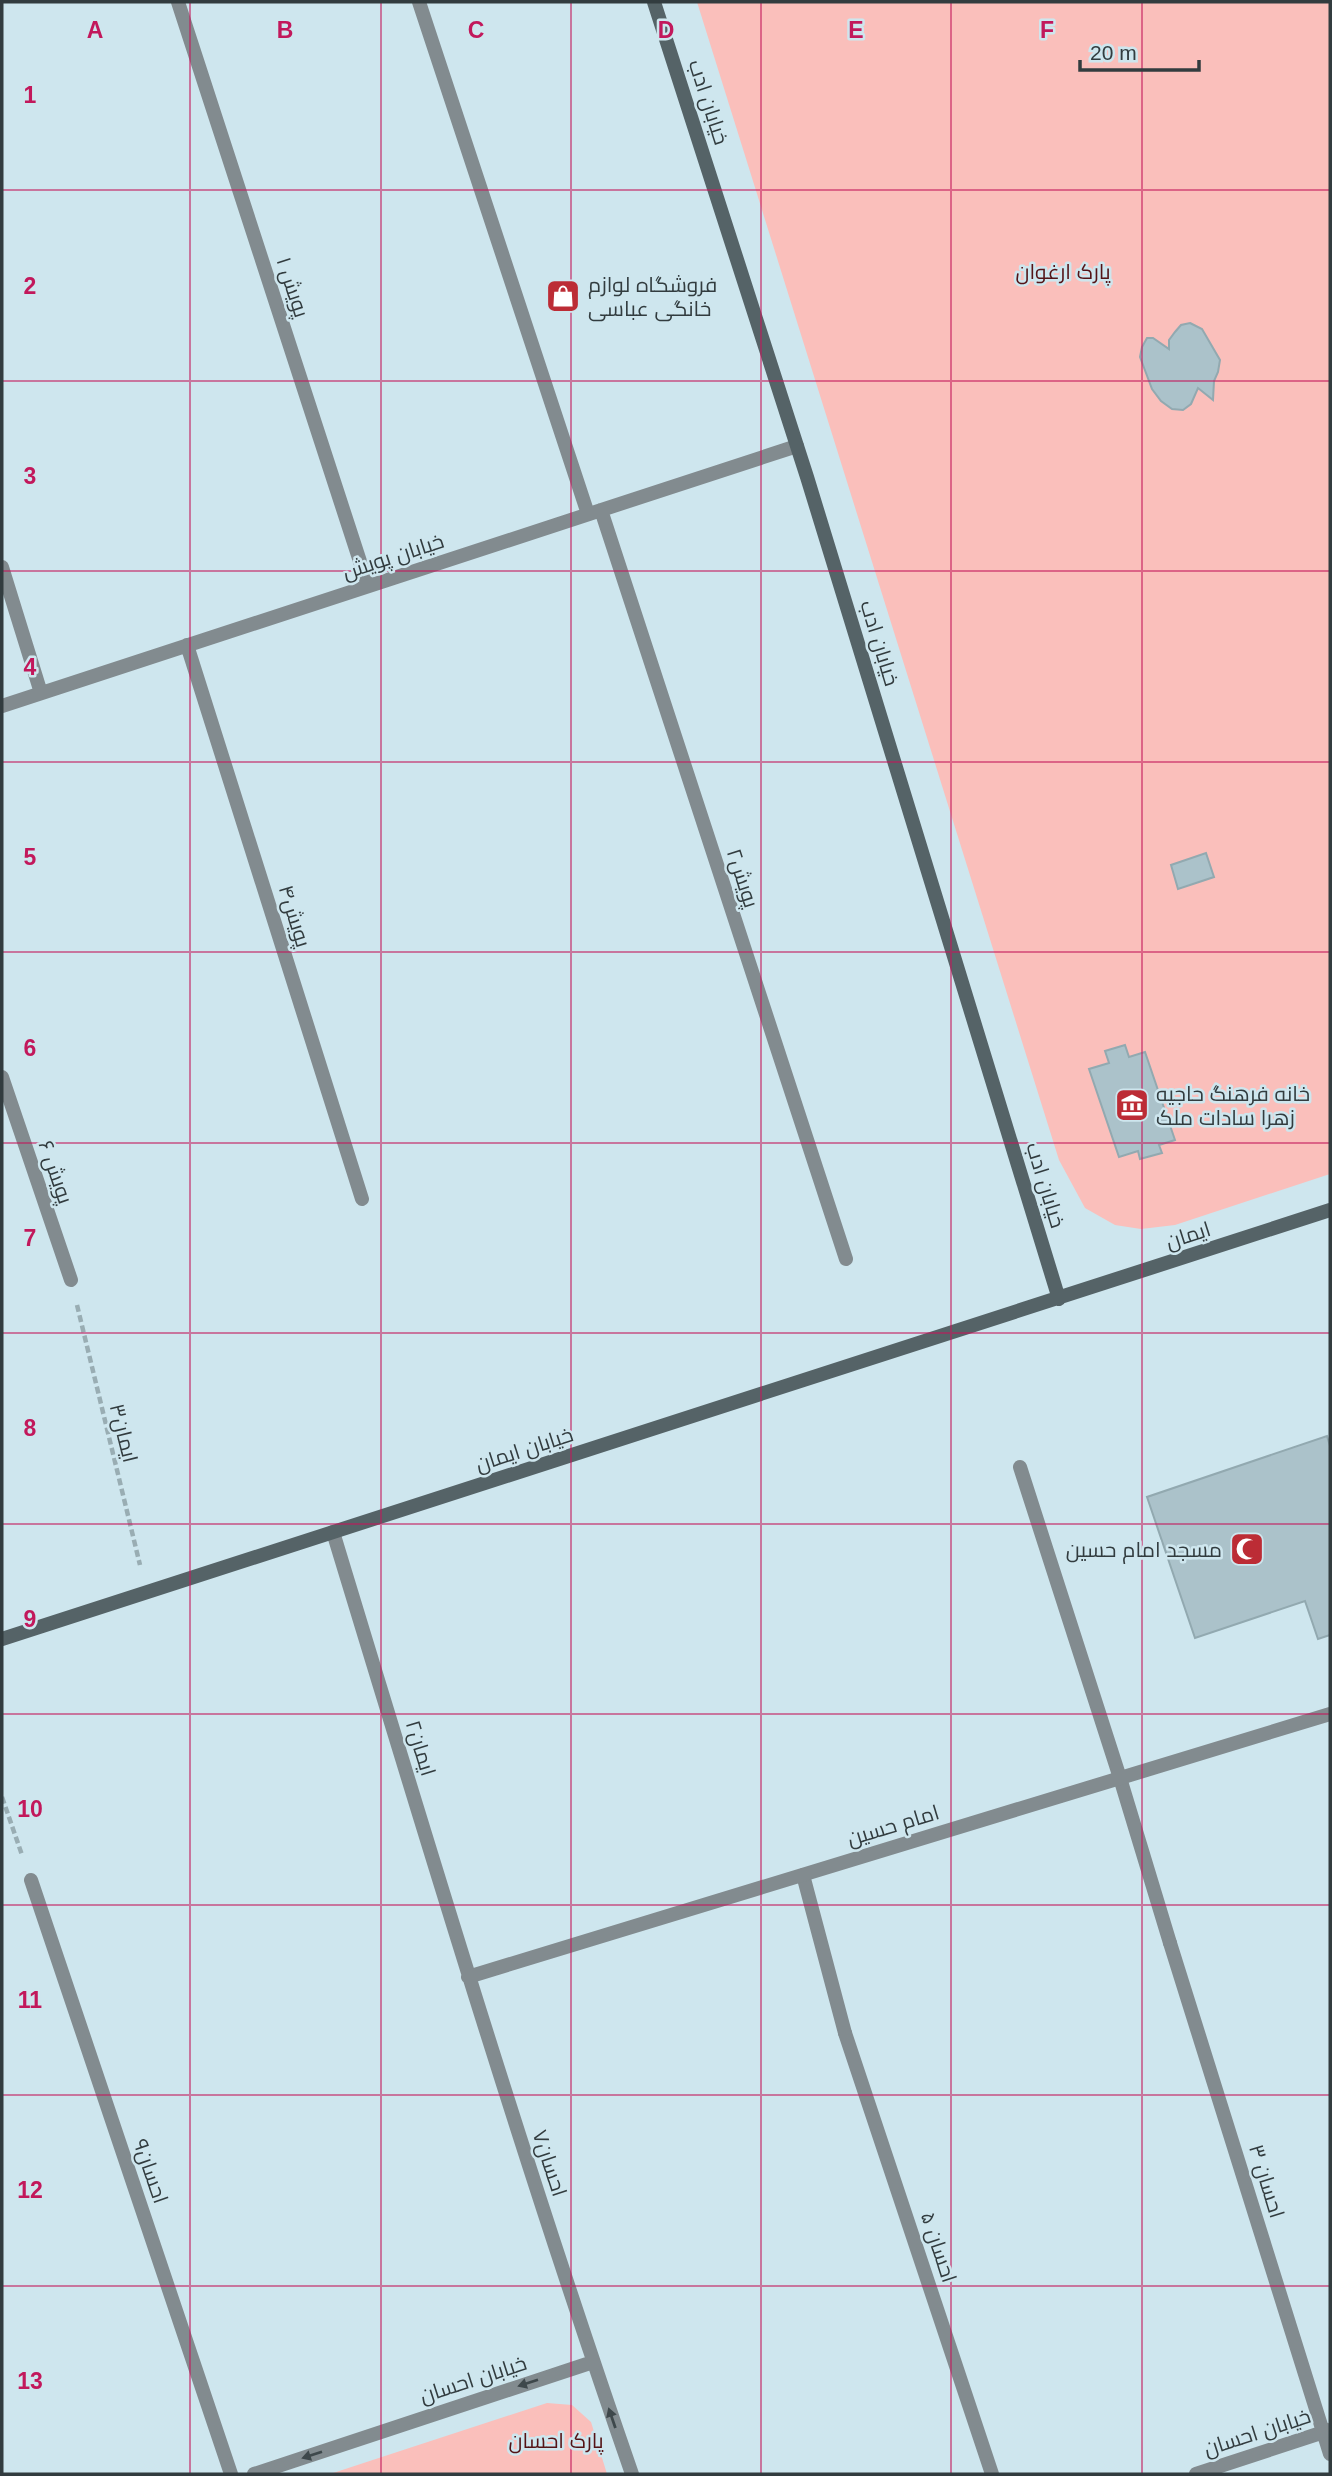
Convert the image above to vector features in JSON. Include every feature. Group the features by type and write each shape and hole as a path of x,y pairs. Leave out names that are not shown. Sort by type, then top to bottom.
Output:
{"street":[{"name":"پویش ۱","path":"178,2 368,586"},
{"name":"پویش۲","path":"419,2 595,512 846,1259"},
{"name":"خیابان ادب","path":"654,2 797,446 1059,1299"},
{"name":"خیابان پویش","path":"2,706 797,446"},
{"path":"2,567 41,693"},
{"name":"پویش۴","path":"187,645 362,1199"},
{"name":"پویش ۶","path":"2,1077 71,1280"},
{"name":"ایمان","path":"1059,1299 1330,1210"},
{"name":"خیابان ایمان","path":"2,1639 1059,1299"},
{"name":"احسان ۳","path":"1020,1467 1327,2431 1330,2454"},
{"name":"ایمان۲","path":"333,1532 468,1977"},
{"name":"امام حسین","path":"468,1977 1330,1714"},
{"name":"احسان ۵","path":"803,1874 845,2034 992,2474"},
{"name":"احسان۹","path":"31,1880 231,2474"},
{"name":"احسان۷","path":"468,1977 593,2362"},
{"path":"593,2362 632,2474"},
{"name":"خیابان احسان","path":"254,2474 593,2362"},
{"name":"خیابان احسان","path":"1196,2474 1327,2431"}],"path":[{"name":"ایمان۳","path":"71,1280 147,1592"},
{"path":"2,1797 31,1880"}],"green space":[{"name":"پارک ارغوان","path":"697,2 1330,2 1330,1174 1175,1225 1141,1229 1115,1225 1085,1208 1059,1160"},
{"name":"پارک احسان","path":"547,2403 572,2405 591,2422 607,2474 330,2474"}],"building":[{"path":"1190,323 1202,329 1220,360 1214,381 1213,400 1198,388 1191,404 1183,410 1172,409 1161,401 1152,389 1140,357 1142,347 1147,338 1153,338 1169,349 1169,340 1175,332 1181,325"},
{"path":"1206,853 1214,877 1178,889 1171,865"},
{"name":"خانه فرهنگ حاجیه زهرا سادات ملک","path":"1125,1045 1129,1057 1145,1052 1175,1140 1159,1145 1162,1153 1140,1159 1138,1151 1119,1157 1089,1069 1109,1063 1105,1051"},
{"name":"مسجد امام حسین","path":"1327,1436 1330,1446 1330,1635 1318,1639 1305,1601 1195,1638 1147,1497"}],"place":[{"name":"فروشگاه لوازم خانگی عباسی","path":"563,296"},
{"name":"خانه فرهنگ حاجیه زهرا سادات ملک","path":"1132,1105"},
{"name":"مسجد امام حسین","path":"1247,1549"}]}
